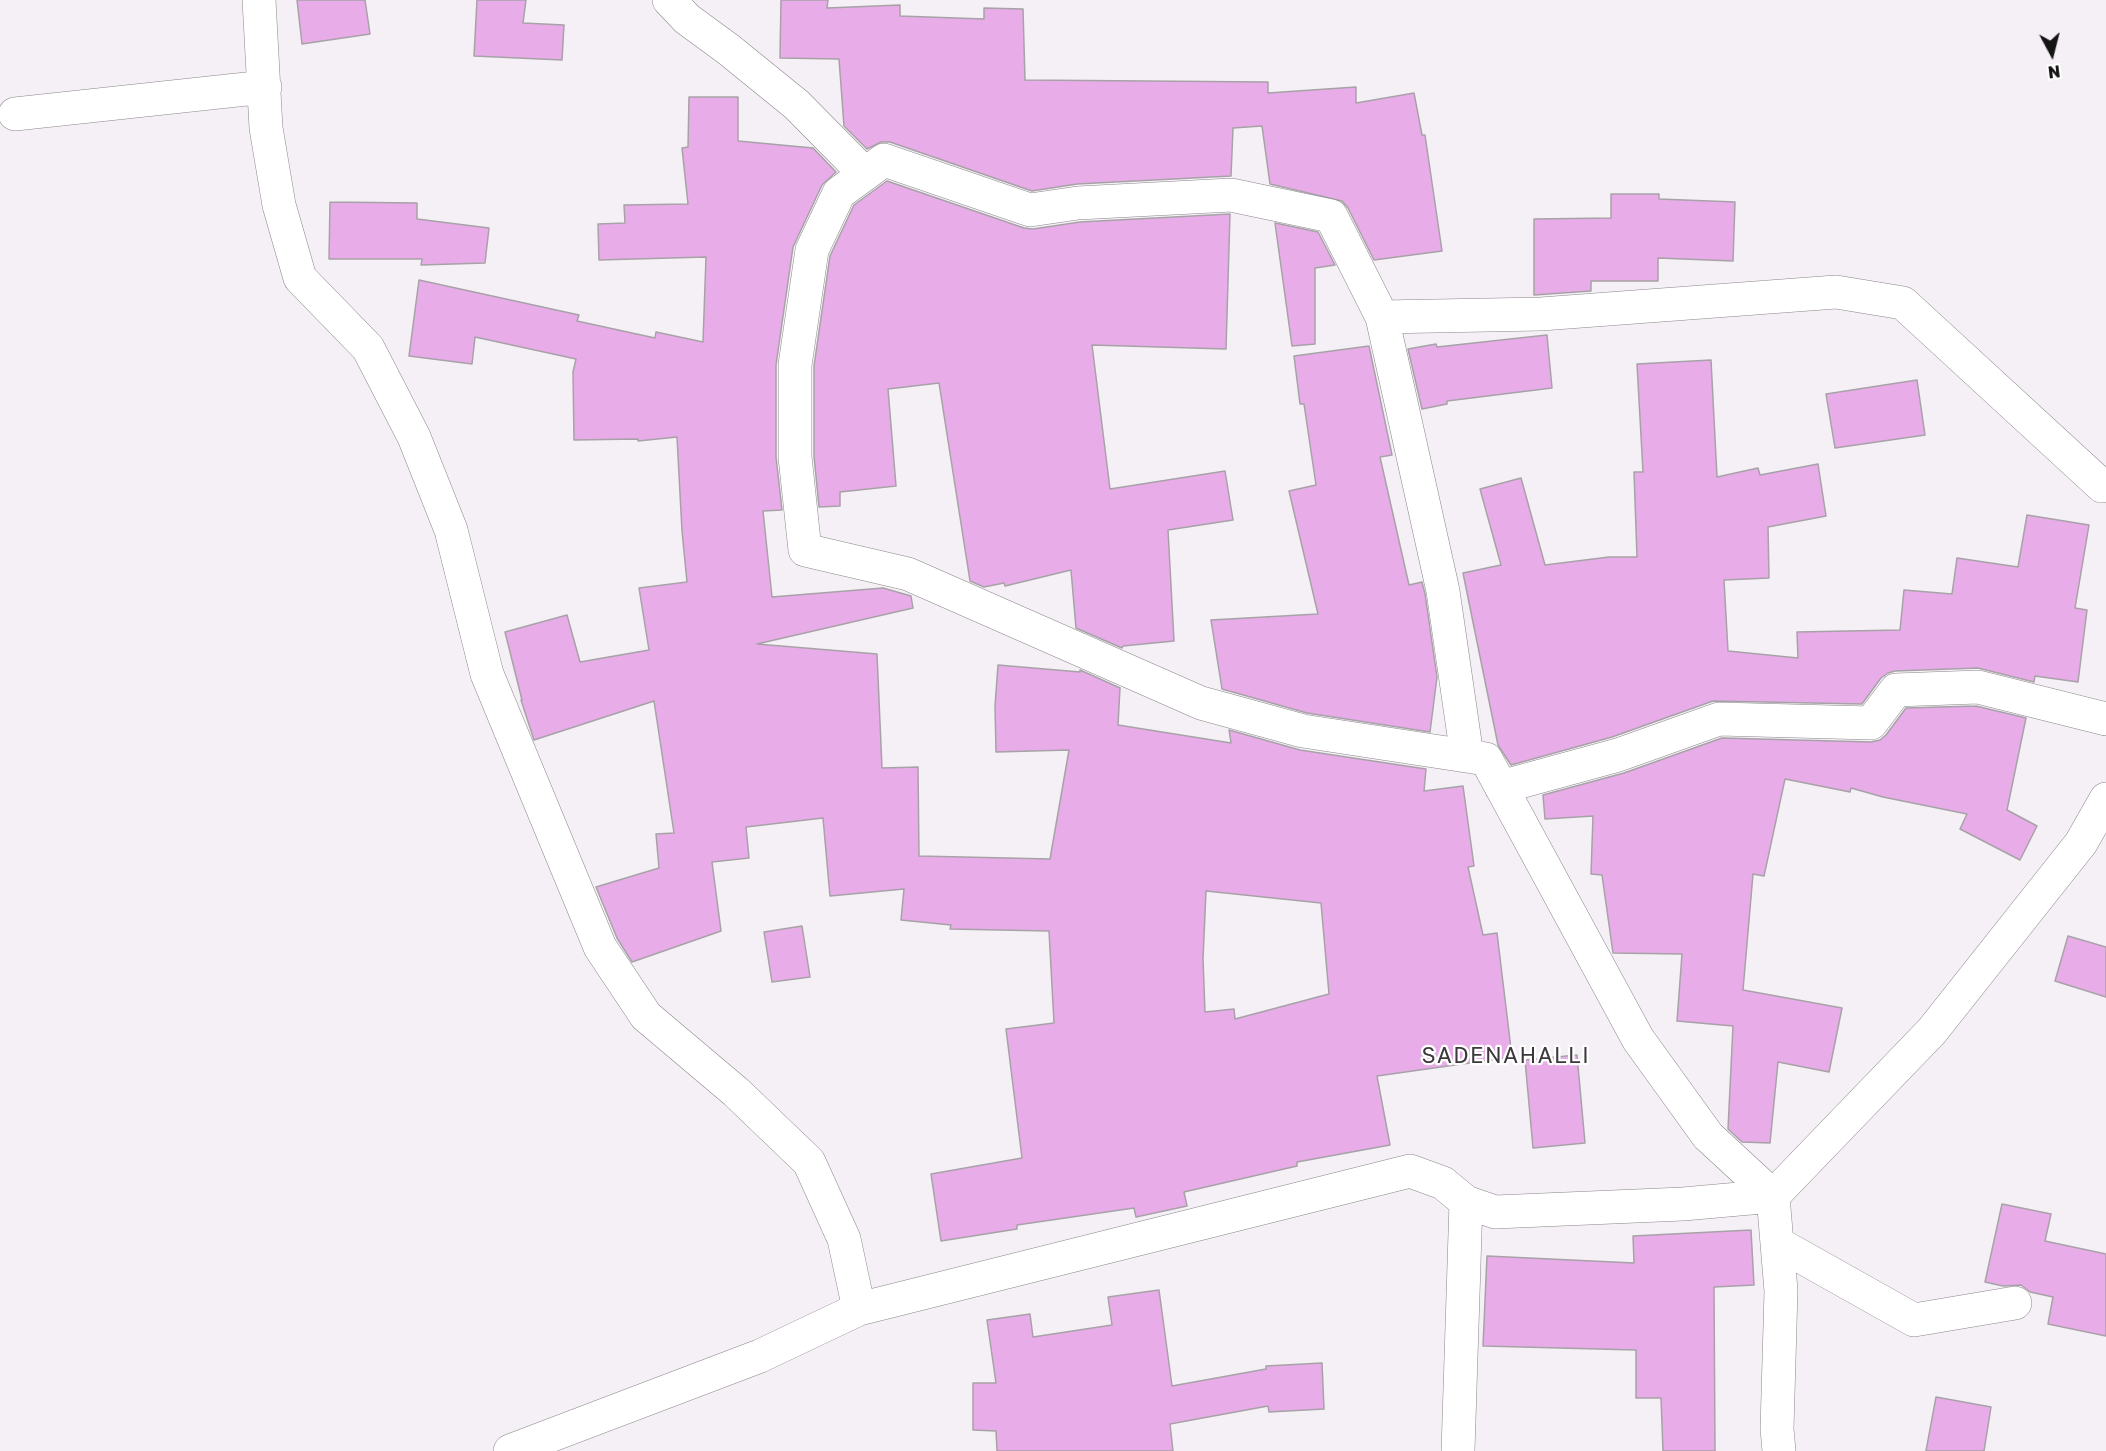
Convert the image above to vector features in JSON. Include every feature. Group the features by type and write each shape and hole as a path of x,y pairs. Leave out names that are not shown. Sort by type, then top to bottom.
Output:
{"street":[{"path":"259,0 266,128 279,205 300,278 368,348 414,437 451,530 487,675 600,947 646,1016 736,1092 809,1162 844,1239 860,1309"},
{"path":"669,0 687,19 797,105 865,174"},
{"path":"15,114 265,87"},
{"path":"1467,756 1443,591 1382,317 1331,216 1231,195 1078,203 1030,210 884,160 839,193 812,250 795,365 795,457 805,550 908,574 1201,703 1303,731 1486,759 1638,1039 1708,1136 1773,1196 1780,1292 1777,1429 1779,1451"},
{"path":"1382,317 1541,314 1836,292 1903,303 2102,486 2106,485"},
{"path":"1501,787 1618,755 1719,719 1871,723 1896,690 1978,687 2106,719"},
{"path":"510,1451 760,1356 860,1309 1410,1171 1443,1183 1466,1202 1495,1212 1683,1204 1773,1196 1932,1031 2081,843 2106,799"},
{"path":"1458,1451 1466,1202"},
{"path":"1777,1244 1914,1320 2015,1303"}],"building":[{"path":"297,0 365,0 370,34 302,44"},
{"path":"477,0 526,0 523,23 564,25 562,60 474,56"},
{"path":"781,0 828,0 827,8 900,5 900,16 984,19 984,8 1023,9 1025,80 1268,82 1268,93 1356,87 1356,103 1414,93 1422,135 1425,135 1442,251 1374,260 1348,208 1342,201 1270,184 1262,126 1233,128 1231,176 1077,184 1032,191 890,142 881,142 867,149 844,126 839,59 780,58"},
{"path":"689,97 738,97 738,141 813,148 836,172 822,185 793,247 776,365 776,457 782,510 763,511 772,597 883,588 911,596 913,608 757,644 877,654 882,768 918,767 919,856 1050,859 1069,750 996,752 995,706 998,665 1080,672 1080,670 1120,688 1118,725 1231,743 1229,730 1300,750 1426,769 1424,791 1463,786 1474,866 1468,867 1483,935 1497,933 1512,1057 1377,1076 1390,1145 1297,1162 1297,1166 1184,1192 1187,1206 1136,1217 1134,1208 1017,1225 1017,1229 941,1241 931,1174 1022,1158 1006,1029 1054,1023 1049,931 950,929 951,925 901,920 904,889 830,896 823,818 746,827 749,858 712,862 721,931 632,962 617,938 596,887 659,868 656,834 674,833 654,701 534,740 521,700 505,632 567,615 580,662 649,650 639,588 687,582 677,437 638,441 638,439 574,440 573,372 576,359 475,337 472,364 409,356 419,280 579,315 577,321 655,338 656,332 703,342 706,257 599,260 598,224 625,223 624,205 688,204 682,148 688,147","holes":["1206,891 1321,903 1329,994 1235,1019 1234,1009 1205,1012 1203,959"]},
{"path":"887,181 1024,228 1033,229 1080,222 1230,214 1226,349 1092,345 1110,489 1225,471 1233,520 1168,530 1174,641 1123,646 1122,648 1076,628 1071,570 1005,586 1004,583 984,587 970,581 939,383 888,389 896,486 840,492 840,506 819,507 814,456 814,366 830,256 854,205"},
{"path":"1611,194 1659,194 1659,199 1735,202 1733,261 1658,258 1658,281 1591,281 1591,291 1534,295 1534,219 1611,218"},
{"path":"330,202 417,203 417,219 489,228 485,263 421,265 422,259 329,259"},
{"path":"1275,223 1318,232 1335,265 1315,268 1315,344 1292,346"},
{"path":"1547,335 1552,388 1447,401 1447,404 1422,409 1408,349 1436,344 1437,347"},
{"path":"1369,346 1392,455 1380,457 1409,585 1422,582 1425,594 1437,677 1430,732 1307,713 1222,689 1211,620 1318,614 1289,491 1316,485 1304,404 1300,404 1294,356"},
{"path":"1711,360 1717,477 1758,468 1760,475 1818,464 1826,516 1768,527 1769,578 1724,580 1728,651 1798,658 1797,632 1900,630 1904,590 1952,594 1957,558 2018,567 2027,515 2089,525 2075,608 2087,610 2078,682 2035,676 2034,682 1978,668 1895,671 1881,678 1862,704 1713,701 1612,737 1511,765 1498,745 1463,573 1501,565 1480,489 1521,478 1545,565 1609,557 1637,557 1634,472 1643,472 1637,364"},
{"path":"1917,380 1925,435 1835,448 1826,394"},
{"path":"1976,706 2026,718 2007,810 2037,826 2020,860 1960,829 1967,814 1851,788 1850,792 1785,779 1764,876 1753,874 1743,990 1842,1008 1829,1072 1778,1062 1770,1143 1742,1142 1728,1129 1733,1026 1677,1021 1682,954 1613,953 1602,875 1591,874 1593,816 1545,819 1543,795 1624,773 1722,738 1871,742 1880,740 1886,735 1906,708"},
{"path":"802,926 810,977 772,982 764,932"},
{"path":"2068,936 2106,947 2106,997 2055,981"},
{"path":"1577,1055 1585,1143 1533,1148 1525,1060"},
{"path":"2002,1204 2051,1214 2045,1241 2106,1254 2106,1336 2048,1324 2053,1297 2030,1292 2021,1285 2003,1286 1985,1282"},
{"path":"1751,1230 1754,1285 1714,1287 1715,1451 1663,1451 1661,1398 1636,1398 1636,1350 1483,1346 1487,1256 1634,1263 1633,1236"},
{"path":"1159,1290 1172,1386 1266,1369 1266,1366 1322,1363 1324,1409 1269,1412 1268,1406 1170,1424 1173,1451 997,1451 996,1431 973,1430 973,1383 996,1383 987,1320 1030,1314 1033,1337 1112,1325 1108,1297"},
{"path":"1936,1397 1991,1407 1984,1451 1926,1451"}],"district":[{"name":"SADENAHALLI","path":"1506,1056"}]}
